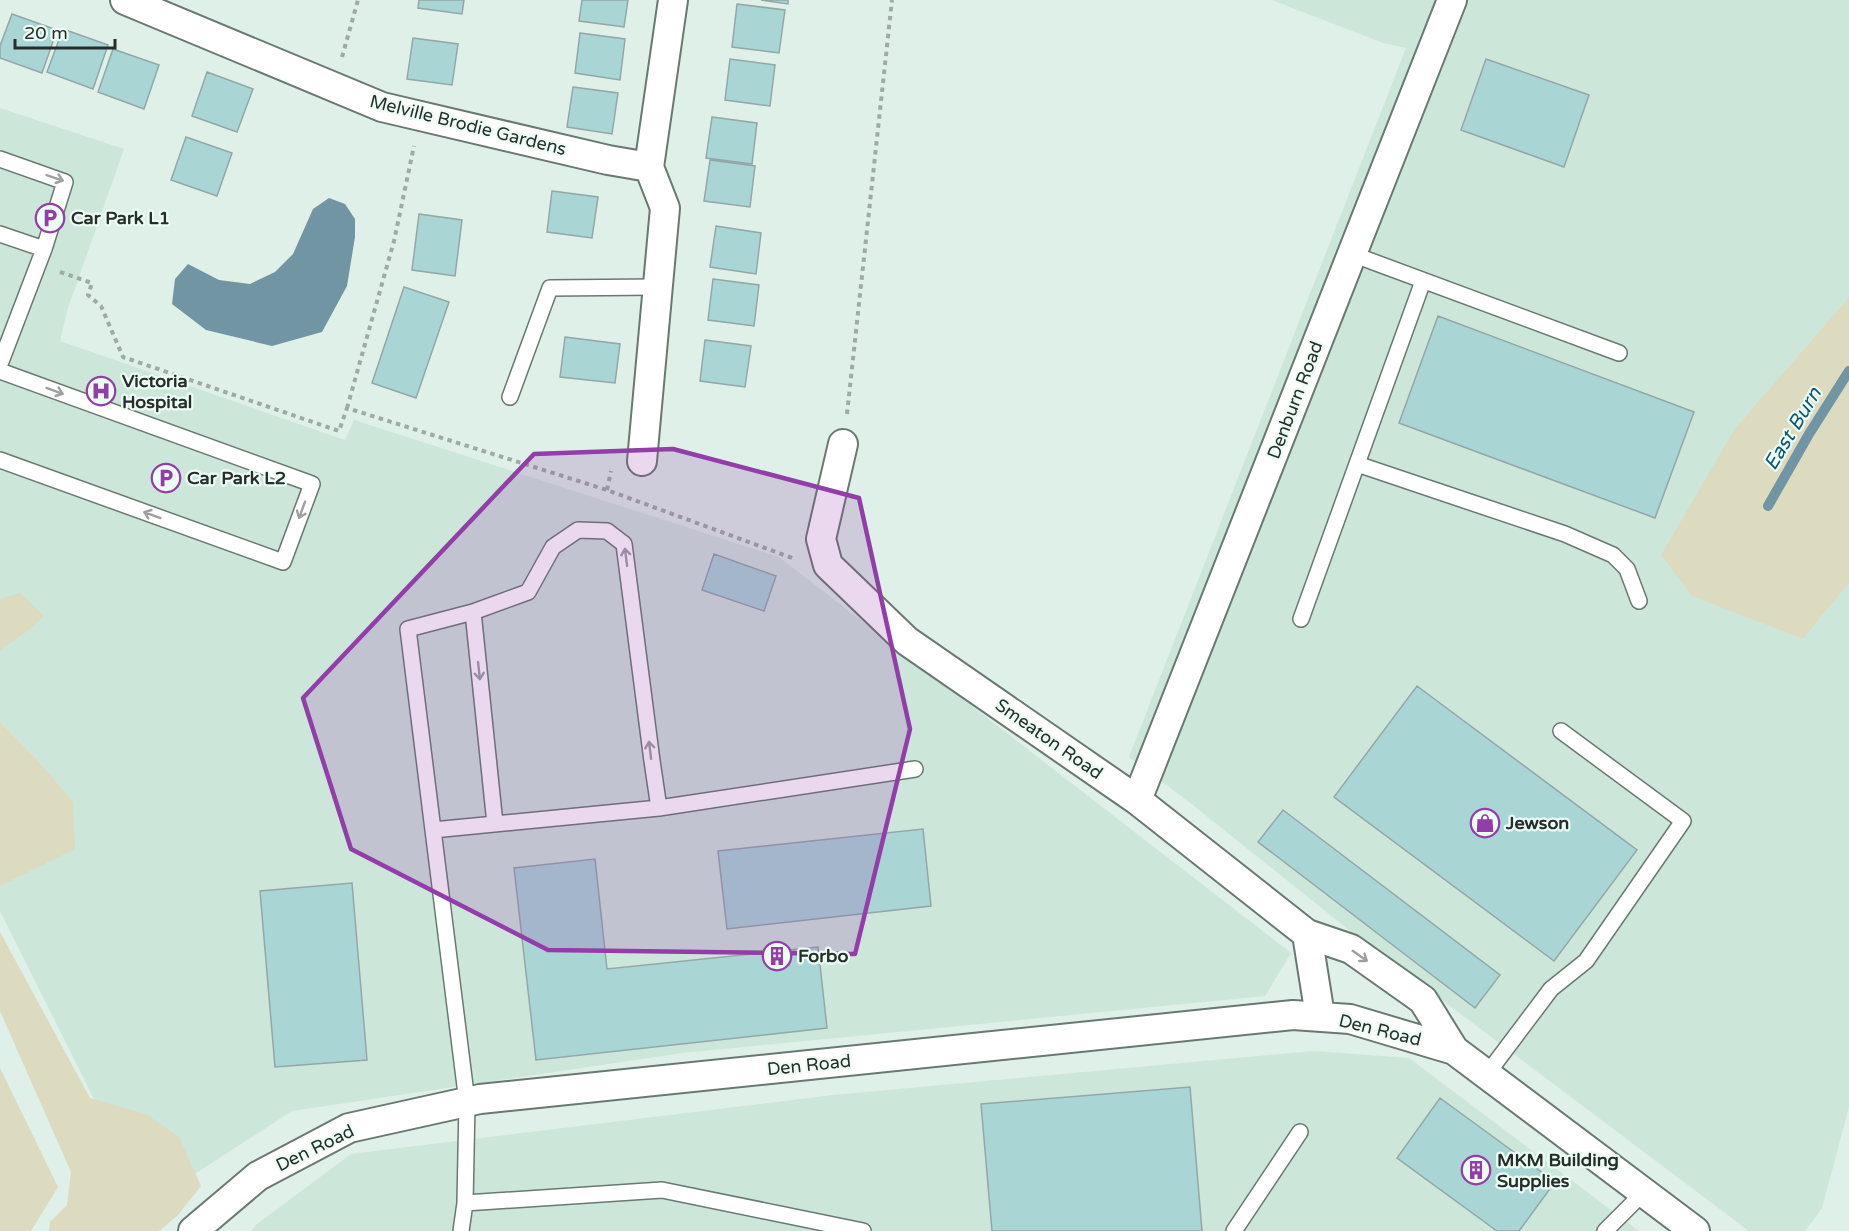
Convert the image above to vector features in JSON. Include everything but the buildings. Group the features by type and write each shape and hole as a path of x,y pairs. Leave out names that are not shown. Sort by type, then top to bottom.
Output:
{"street":[{"name":"Melville Brodie Gardens","path":"124,0 382,106 649,168"},
{"path":"642,461 665,208 649,168 673,0"},
{"name":"Denburn Road","path":"1137,800 1452,0"},
{"path":"828,565 821,539 843,444"},
{"name":"Smeaton Road","path":"828,565 907,641 1137,800 1307,934 1351,949 1423,1000 1454,1050"},
{"path":"1307,934 1320,1016"},
{"name":"Den Road","path":"192,1231 258,1176 349,1128 467,1102 1293,1015 1350,1019 1454,1050"},
{"path":"1454,1050 1695,1231"}],"lane":[{"path":"0,159 65,182 44,249 0,364"},
{"path":"0,234 44,249"},
{"path":"1352,254 1619,353"},
{"path":"1301,619 1423,281"},
{"path":"510,397 550,288 658,287"},
{"path":"0,371 312,484 283,562 0,460"},
{"path":"1357,464 1564,534 1613,555 1627,569 1640,601"},
{"path":"461,1231 465,1203 467,1102 408,629 473,612 528,592 553,547 578,530 607,531 624,544 659,808"},
{"path":"473,612 495,824"},
{"path":"1487,1074 1551,989 1586,961 1683,821 1561,731"},
{"path":"433,830 659,808 915,769"},
{"path":"1234,1231 1300,1132"},
{"path":"465,1203 662,1190 863,1231"},
{"path":"1605,1231 1644,1192"}],"path":[{"path":"334,87 358,0"},
{"path":"843,444 892,0"},
{"path":"38,265 92,283 88,295 100,306 123,357 339,431 394,241 421,116"},
{"path":"347,408 607,490 808,563 828,565"}],"highlighted area":[{"path":"673,449 859,498 910,729 855,954 548,950 351,849 303,698 534,454"}],"shaded area":[{"path":"1272,0 1849,0 1849,297 1736,427 1803,639 1849,583 1849,1107 1822,1208 1805,1231 1749,1231 1349,930 1129,757 1406,48 1383,43"},
{"path":"0,108 124,149 67,311 60,341 345,440 354,420 779,557 1291,953 1265,996 682,1053 292,1111 147,1205 0,911"},
{"path":"1849,297 1849,583 1803,639 1692,596 1661,555 1736,427"},
{"path":"20,593 44,616 25,633 0,650 0,599"},
{"path":"0,722 73,802 75,849 0,886"},
{"path":"0,932 90,1098 146,1114 179,1137 201,1186 178,1215 159,1231 49,1231 50,1222 67,1205 71,1172 0,1011"},
{"path":"1314,1051 1409,1058 1639,1231 251,1231 257,1224 351,1154 833,1095"},
{"path":"0,1068 58,1187 31,1231 0,1231"}],"water":[{"path":"329,198 345,204 355,219 355,237 347,286 322,332 272,346 206,330 172,304 175,279 188,264 219,280 250,284 275,272 293,254 313,209"}],"waterway":[{"name":"East Burn","path":"1768,506 1809,434 1849,371"}],"place":[{"name":"Car Park L1","path":"50,218"},
{"name":"Victoria Hospital","path":"101,391"},
{"name":"Car Park L2","path":"166,478"},
{"name":"Jewson","path":"1485,823"},
{"name":"Forbo","path":"777,956"},
{"name":"MKM Building Supplies","path":"1476,1170"}]}
